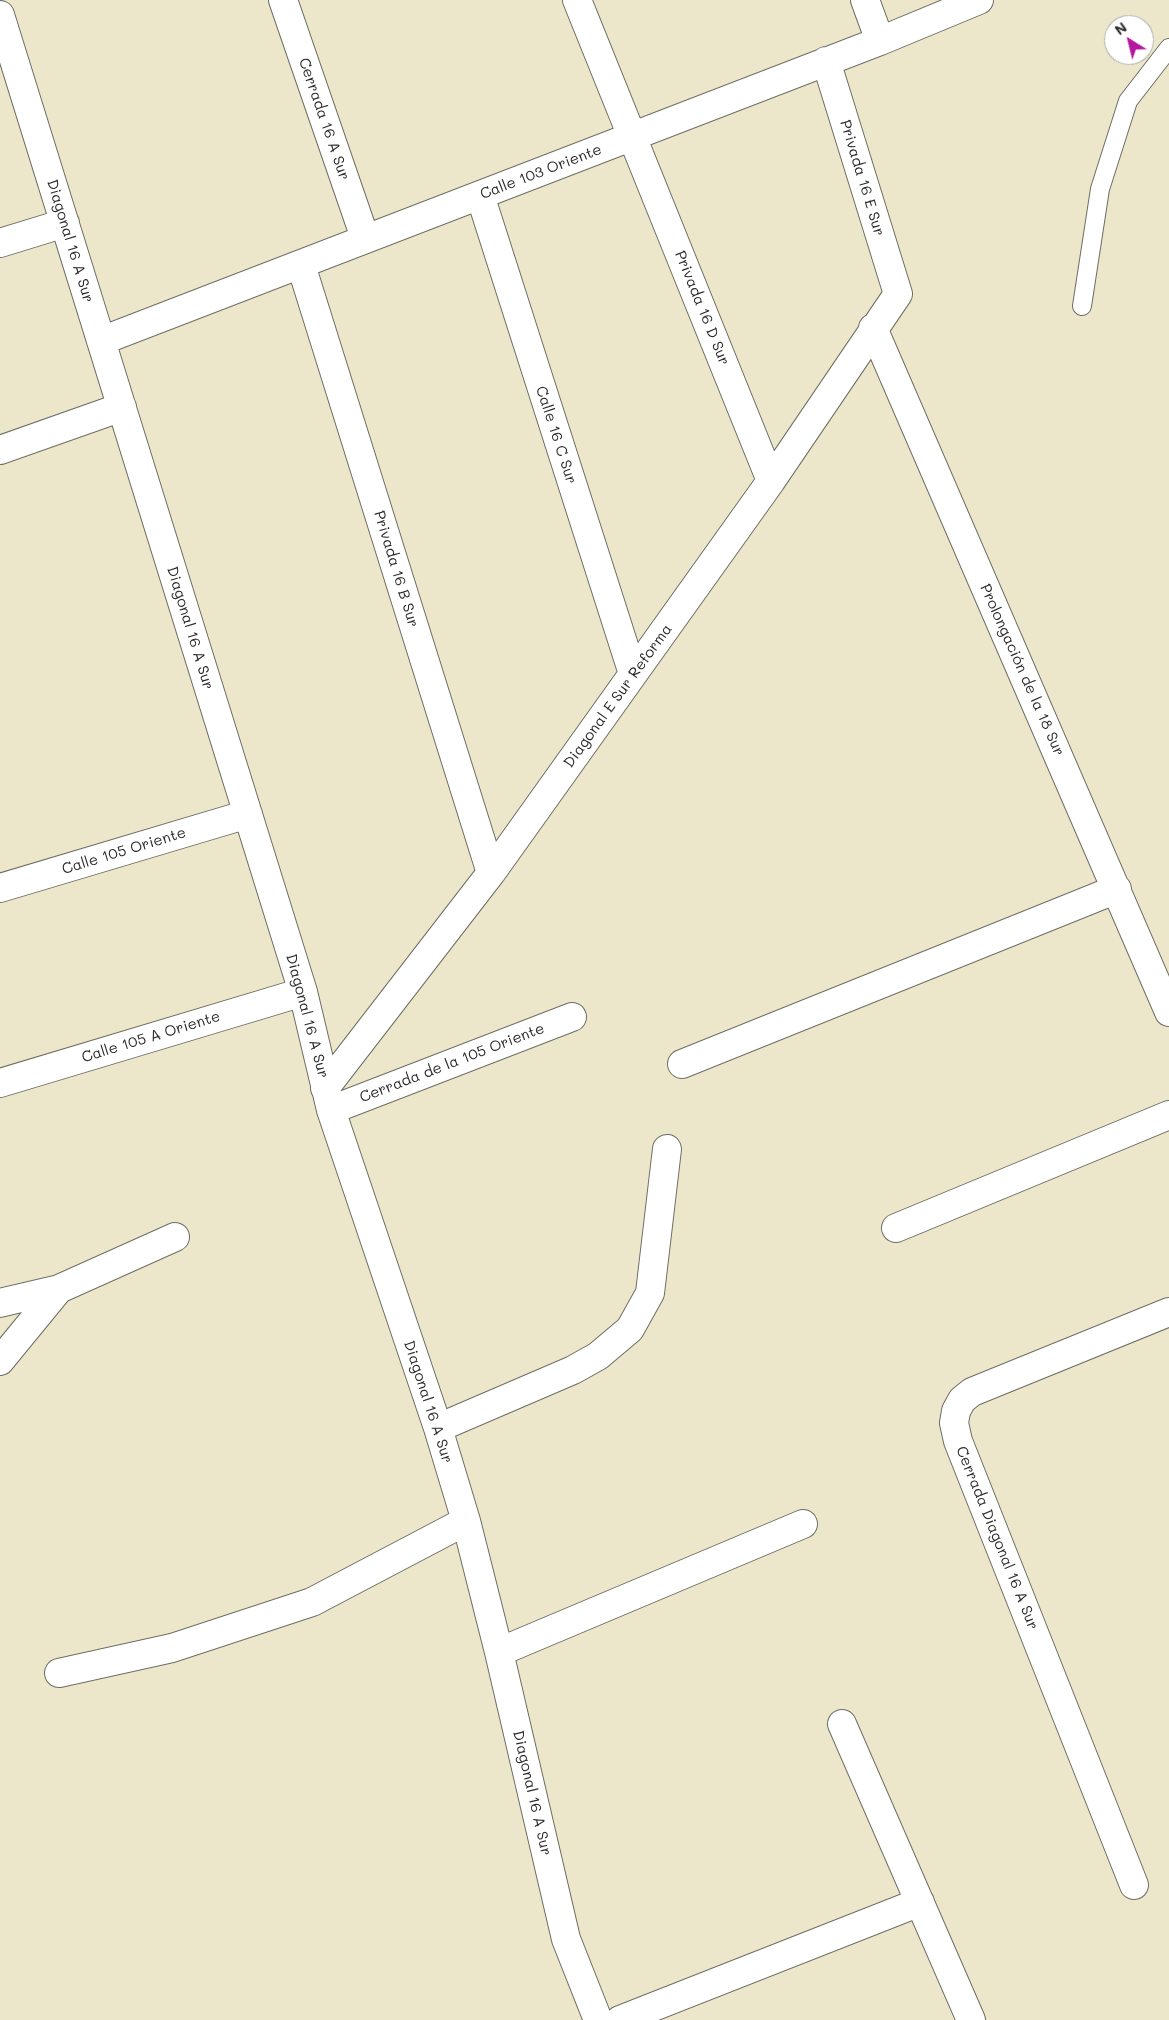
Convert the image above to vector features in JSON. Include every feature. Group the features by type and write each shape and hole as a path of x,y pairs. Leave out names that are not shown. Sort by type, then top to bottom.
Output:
{"street":[{"name":"Cerrada 16 A Sur","path":"283,0 365,238"},
{"path":"577,0 633,136"},
{"path":"865,0 880,41"},
{"name":"Calle 103 Oriente","path":"101,341 880,41 980,0"},
{"name":"Diagonal 16 A Sur","path":"0,15 303,992 328,1099 438,1428 466,1521 499,1652 566,1939 598,2020"},
{"name":"Privada 16 E Sur","path":"826,61 898,294"},
{"name":"Privada 16 D Sur","path":"633,136 771,481"},
{"name":"Calle 16 C Sur","path":"480,195 633,674"},
{"path":"0,243 65,223"},
{"name":"Privada 16 B Sur","path":"301,265 491,873"},
{"name":"Diagonal E Sur Reforma","path":"328,1099 771,481 873,328 898,294"},
{"name":"Prolongación de la 18 Sur","path":"873,328 1169,1012"},
{"path":"0,450 122,407"},
{"name":"Calle 105 Oriente","path":"0,888 248,814"},
{"path":"682,1064 1117,889"},
{"name":"Calle 105 A Oriente","path":"0,1083 303,992"},
{"name":"Cerrada de la 105 Oriente","path":"328,1099 572,1017"},
{"path":"896,1228 1169,1115"},
{"path":"438,1428 573,1370 598,1356 630,1329 650,1293 667,1149"},
{"path":"0,1302 59,1289 175,1237"},
{"path":"0,1361 59,1289"},
{"name":"Cerrada Diagonal 16 A Sur","path":"1134,1885 958,1441 954,1423 956,1411 962,1400 972,1392 1169,1312"},
{"path":"59,1673 172,1648 312,1602 466,1521"},
{"path":"499,1652 803,1524"},
{"path":"842,1724 971,2020"},
{"path":"620,2020 920,1902"}],"lane":[{"path":"1082,306 1100,189 1128,101 1169,48"}]}
